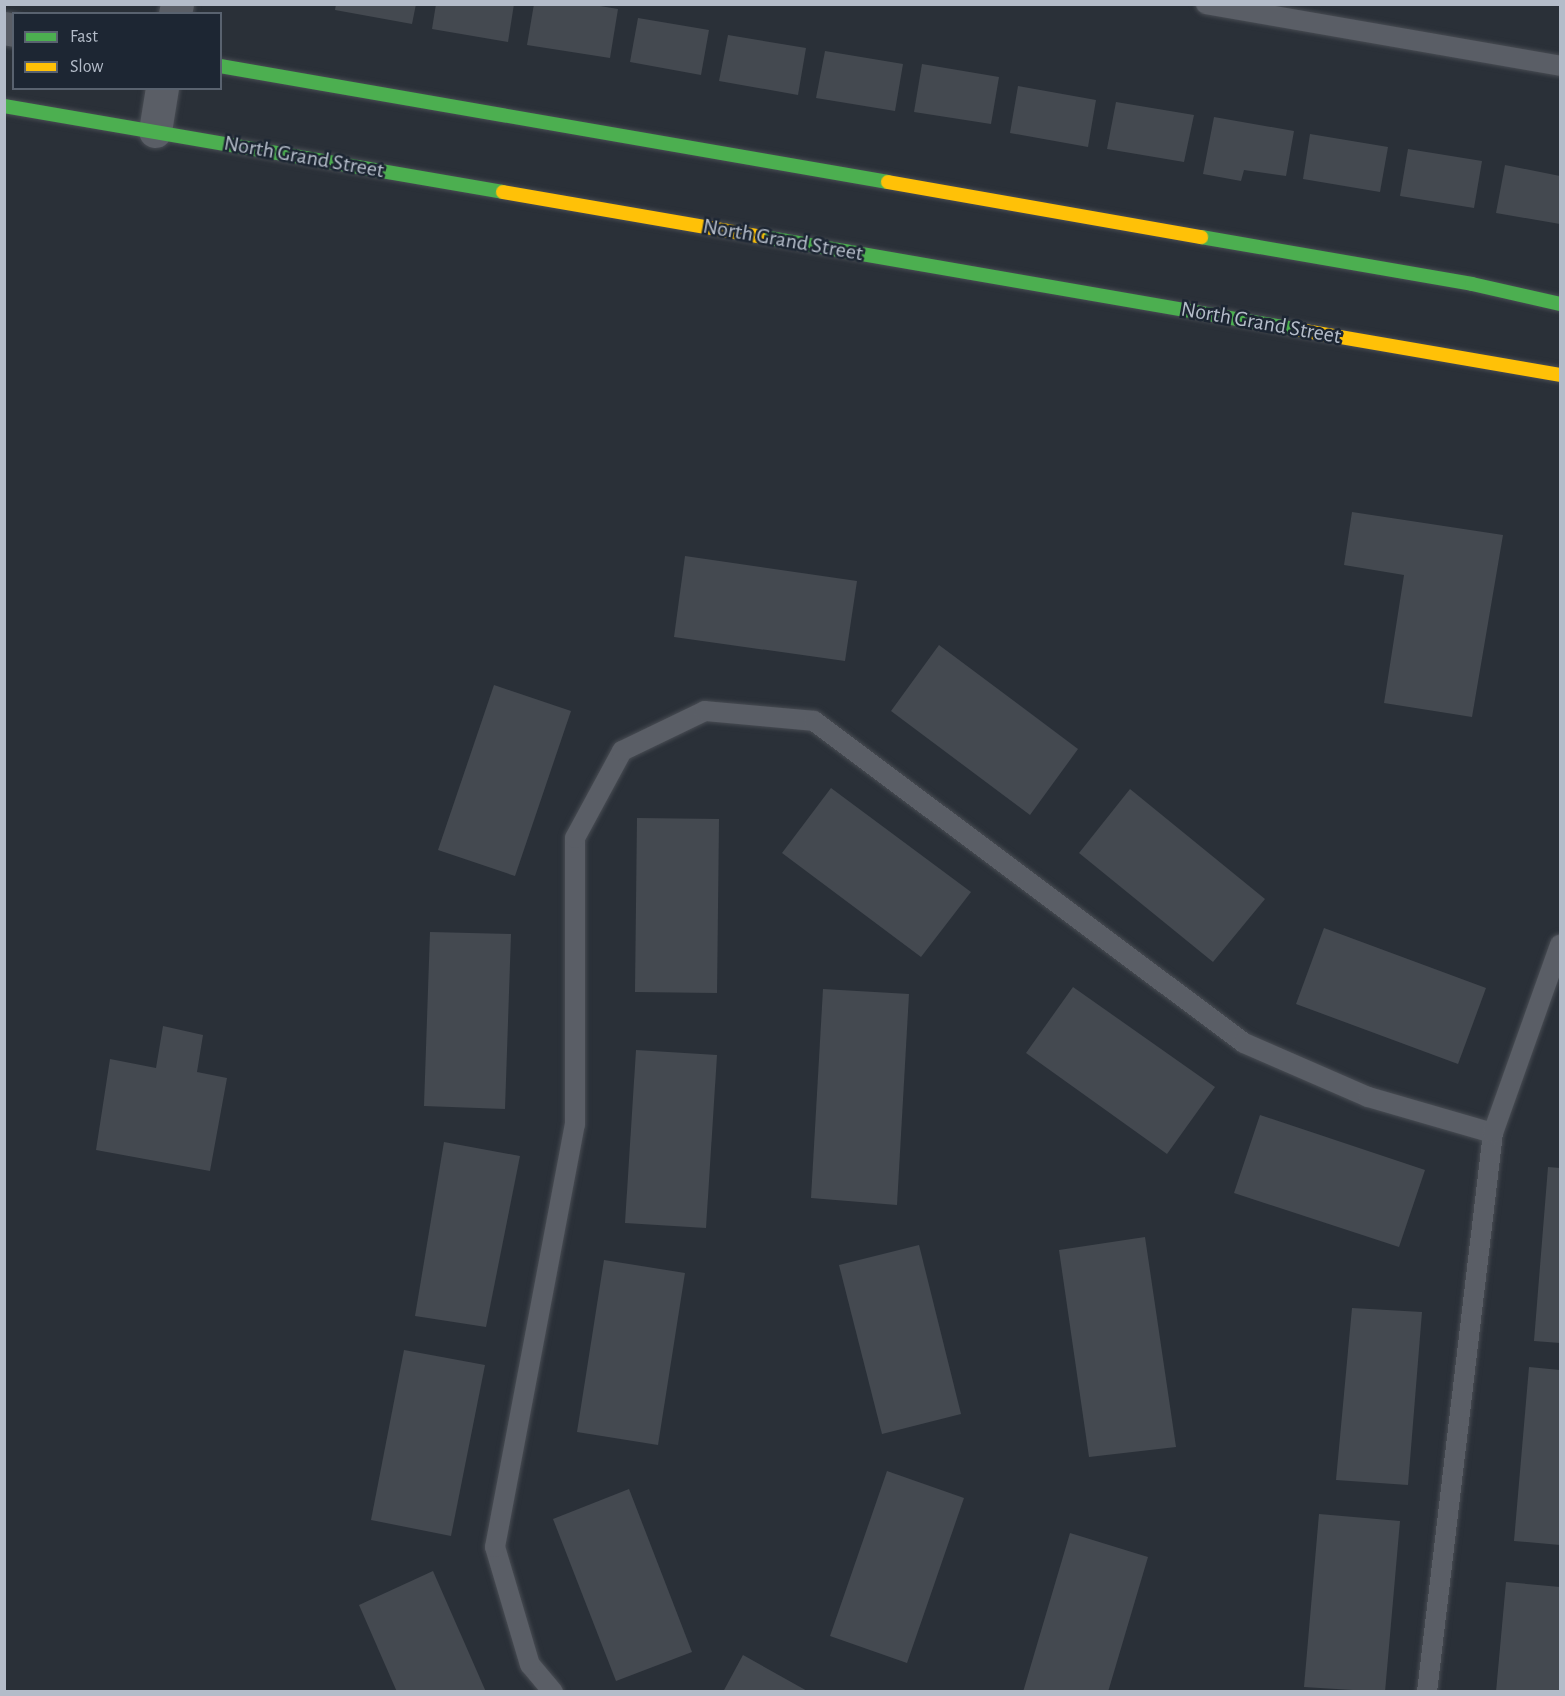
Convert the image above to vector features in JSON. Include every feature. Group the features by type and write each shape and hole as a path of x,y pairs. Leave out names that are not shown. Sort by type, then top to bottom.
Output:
{"main road":[{"path":"222,66 1472,284 1560,304"},
{"name":"North Grand Street","path":"4,106 1560,375"}],"street":[{"path":"155,132 162,90"}],"lane":[{"path":"1206,4 1560,66"},
{"path":"553,1692 530,1665 495,1547 575,1125 574,838 622,751 705,711 814,721 1244,1043 1368,1097 1493,1133"},
{"path":"1427,1692 1493,1133 1560,945"}],"building":[{"path":"336,4 416,4 412,24 335,10"},
{"path":"436,4 514,4 508,42 432,29"},
{"path":"534,4 588,4 618,9 610,58 527,45"},
{"path":"638,18 709,30 701,75 630,62"},
{"path":"728,35 806,48 798,95 719,81"},
{"path":"825,51 903,64 895,111 816,98"},
{"path":"922,64 999,77 991,124 914,112"},
{"path":"1018,86 1096,100 1088,147 1010,133"},
{"path":"1116,102 1194,115 1184,162 1107,149"},
{"path":"1214,117 1294,131 1286,176 1244,170 1241,181 1203,174"},
{"path":"1310,134 1388,147 1380,192 1303,179"},
{"path":"1408,149 1482,161 1474,208 1400,196"},
{"path":"1505,165 1560,176 1560,224 1496,213"},
{"path":"1352,512 1503,535 1472,717 1384,703 1404,575 1344,565"},
{"path":"685,556 857,581 845,661 674,637"},
{"path":"939,645 1078,749 1030,815 891,711"},
{"path":"494,685 571,711 515,876 438,850"},
{"path":"831,788 971,892 921,957 782,853"},
{"path":"1130,789 1265,899 1213,962 1079,853"},
{"path":"637,818 719,819 717,993 635,992"},
{"path":"1324,928 1486,988 1458,1064 1296,1004"},
{"path":"430,932 511,934 505,1109 424,1106"},
{"path":"1073,987 1215,1087 1167,1154 1026,1053"},
{"path":"823,989 909,994 897,1205 811,1198"},
{"path":"163,1026 203,1035 197,1072 227,1078 210,1171 96,1150 110,1059 156,1068"},
{"path":"636,1050 717,1055 706,1228 625,1223"},
{"path":"1260,1115 1425,1170 1399,1247 1234,1193"},
{"path":"444,1142 520,1156 486,1327 415,1316"},
{"path":"1548,1167 1560,1168 1560,1343 1534,1341"},
{"path":"1145,1237 1176,1447 1089,1457 1059,1250"},
{"path":"919,1245 961,1414 882,1434 839,1265"},
{"path":"604,1260 685,1273 658,1445 577,1432"},
{"path":"1352,1308 1422,1312 1408,1485 1336,1480"},
{"path":"404,1350 485,1365 451,1536 371,1520"},
{"path":"1529,1367 1560,1370 1560,1545 1514,1541"},
{"path":"887,1471 964,1498 907,1663 830,1636"},
{"path":"629,1489 692,1652 616,1681 553,1519"},
{"path":"1319,1514 1400,1521 1385,1692 1304,1687"},
{"path":"1070,1533 1148,1557 1108,1692 1023,1692"},
{"path":"433,1571 486,1692 397,1692 359,1605"},
{"path":"1506,1582 1560,1587 1560,1692 1496,1692"},
{"path":"743,1655 809,1692 723,1692"}],"traffic: fast":[{"path":"222,66 888,182"},
{"path":"4,106 503,192"},
{"path":"758,236 1300,330"},
{"path":"1201,237 1472,284 1560,304"}],"traffic: slow":[{"path":"888,182 1201,237"},
{"path":"503,192 758,236"},
{"path":"1300,330 1560,375"}]}
